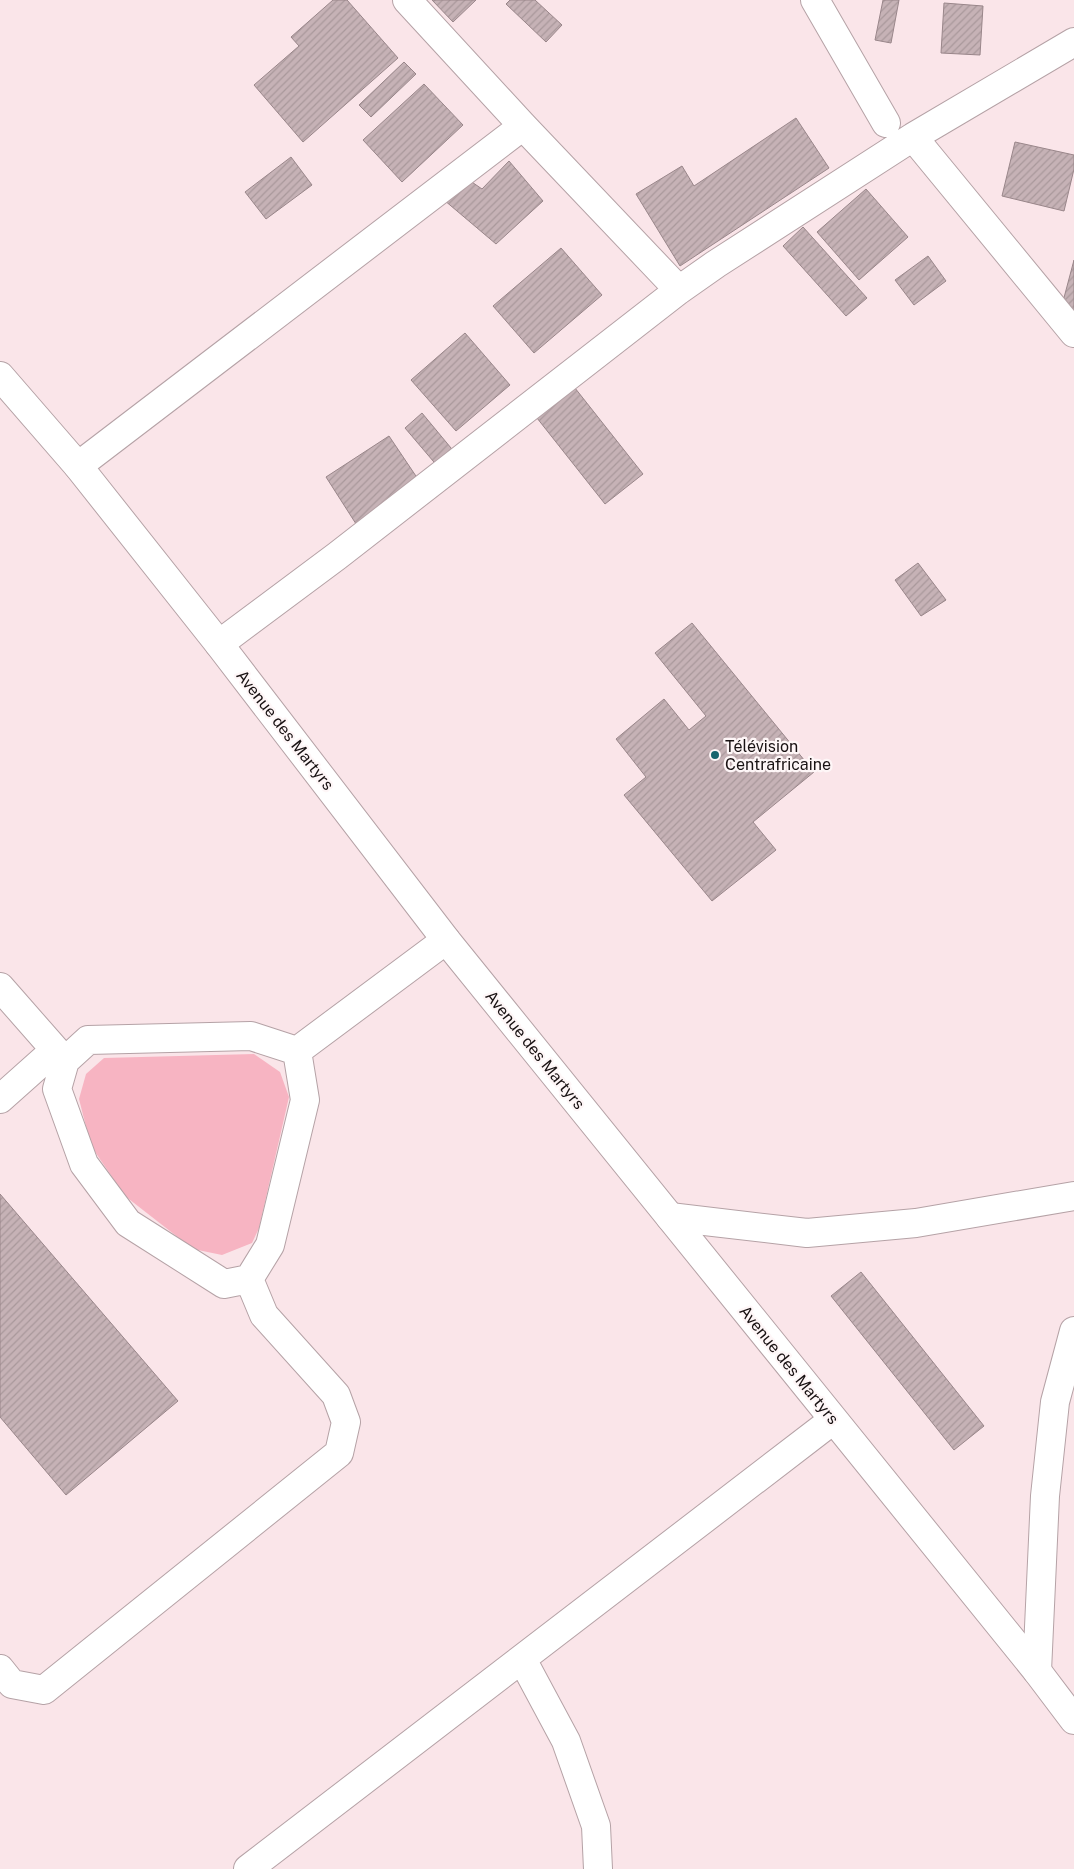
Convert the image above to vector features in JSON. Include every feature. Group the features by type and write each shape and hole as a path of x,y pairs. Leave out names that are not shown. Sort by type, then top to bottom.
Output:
{"street":[{"path":"407,0 523,126 679,290"},
{"path":"815,0 886,123"},
{"path":"219,644 337,556 679,290 716,264 913,137 1074,42"},
{"path":"78,466 523,126"},
{"path":"913,137 1074,333"},
{"name":"Avenue des Martyrs","path":"0,376 78,466 219,644 446,940 1074,1720"},
{"path":"297,1051 446,940"},
{"path":"0,987 60,1055 57,1089 84,1164 128,1223 224,1284 249,1279 270,1245 305,1100 297,1051"},
{"path":"0,1099 60,1055 88,1040 251,1036 297,1051"},
{"path":"670,1217 807,1233 916,1223 1074,1196"},
{"path":"0,1669 12,1684 44,1690 338,1453 346,1422 336,1395 264,1315 249,1279"},
{"path":"1036,1671 1045,1496 1055,1402 1074,1331"},
{"path":"248,1869 833,1420"},
{"path":"522,1659 566,1741 596,1826 598,1869"}],"shaded area":[{"path":"254,1054 280,1072 289,1097 259,1228 252,1243 222,1255 193,1249 125,1196 91,1146 79,1099 86,1074 104,1058"}],"building":[{"path":"333,0 347,0 398,58 303,142 254,85 299,46 291,37"},
{"path":"432,0 476,0 453,22"},
{"path":"510,0 535,0 562,25 546,42 506,4"},
{"path":"883,0 899,0 891,43 875,40"},
{"path":"944,3 983,6 980,55 941,53"},
{"path":"404,62 416,74 371,117 359,105"},
{"path":"424,84 463,125 402,182 363,140"},
{"path":"796,118 829,168 680,266 636,194 682,166 694,186"},
{"path":"1015,142 1074,155 1074,169 1064,211 1002,196"},
{"path":"291,157 312,185 266,219 245,192"},
{"path":"509,161 543,201 496,244 444,200 466,178 482,189"},
{"path":"866,189 908,237 859,280 817,232"},
{"path":"803,227 867,298 846,316 783,246"},
{"path":"561,248 602,295 534,353 493,306"},
{"path":"928,256 946,281 914,305 895,280"},
{"path":"1074,260 1074,313 1061,309"},
{"path":"465,333 510,385 456,431 411,380"},
{"path":"571,383 643,474 605,504 533,413"},
{"path":"422,413 456,454 439,468 405,428"},
{"path":"389,436 422,485 358,527 326,477"},
{"path":"918,563 946,600 921,616 895,580"},
{"name":"Télévision Centrafricaine","path":"692,623 814,772 753,822 776,850 712,901 624,795 646,777 616,739 664,699 689,730 706,716 655,653"},
{"path":"0,1194 178,1401 66,1495 0,1417"},
{"path":"861,1272 984,1426 954,1450 831,1296"}],"place":[{"name":"Télévision Centrafricaine","path":"715,755"}]}
